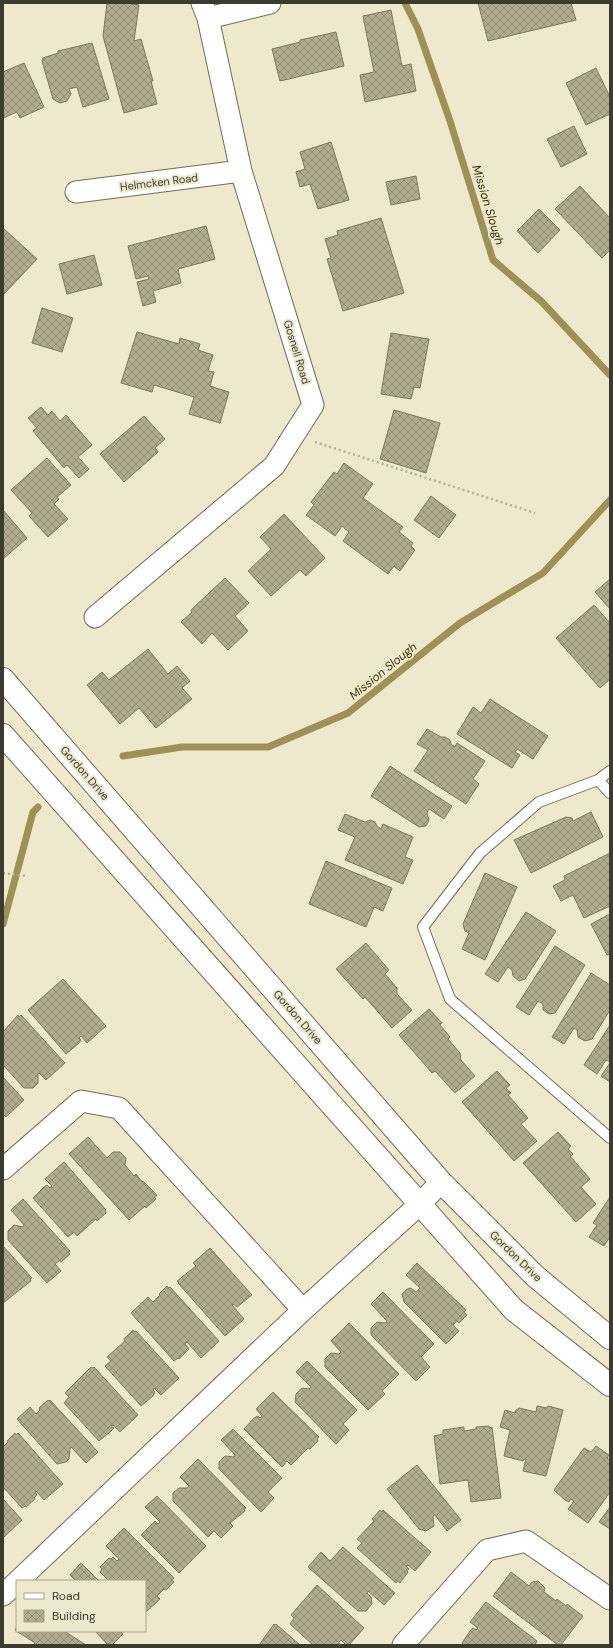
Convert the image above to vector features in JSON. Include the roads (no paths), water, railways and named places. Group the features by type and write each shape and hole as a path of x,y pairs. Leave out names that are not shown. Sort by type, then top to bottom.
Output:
{"main road":[{"name":"Gordon Drive","path":"3,679 441,1182 535,1276 610,1338"},
{"path":"3,735 514,1310 610,1385"}],"street":[{"path":"205,10 270,3"},
{"name":"Gosnell Road","path":"95,617 274,466 313,405 241,171 205,10"},
{"name":"Helmcken Road","path":"76,192 241,171"},
{"path":"3,1169 81,1101 119,1108 303,1310"},
{"path":"18,1580 303,1310 420,1204 441,1182"},
{"path":"403,1645 487,1550 526,1541 610,1599"},
{"path":"3,1595 16,1582"}],"lane":[{"path":"610,771 598,780 539,802 480,853 423,926 450,999 610,1138"},
{"path":"598,780 610,793"}],"waterway":[{"name":"Mission Slough","path":"405,3 418,29 450,121 493,260 541,301 610,375"},
{"name":"Mission Slough","path":"123,756 182,747 268,747 348,713 460,623 543,573 610,500"},
{"name":"Mission Slough","path":"3,924 33,812 38,807"}]}
